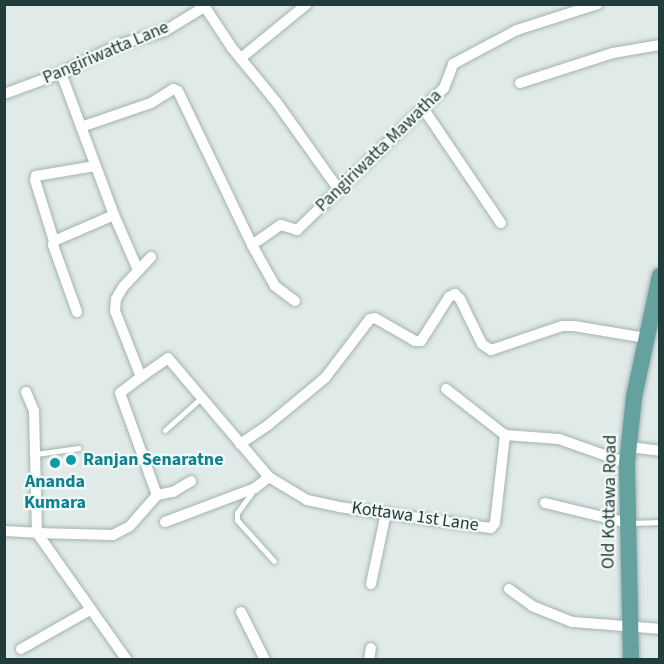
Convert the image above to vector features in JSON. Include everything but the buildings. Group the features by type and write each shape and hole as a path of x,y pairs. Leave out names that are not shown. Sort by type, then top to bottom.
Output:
{"main road":[{"name":"Old Kottawa Road","path":"631,660 628,455 634,397 660,276"}],"street":[{"path":"241,58 307,4"},
{"name":"Pangiriwatta Mawatha","path":"252,245 281,225 297,230 444,88 453,64 464,56 517,30 577,7 598,4"},
{"path":"204,6 339,190"},
{"name":"Pangiriwatta Lane","path":"4,94 61,73 118,45 165,31 204,6"},
{"path":"520,83 613,53 660,45"},
{"path":"61,73 114,215 138,270"},
{"path":"81,127 151,103 173,89 178,91 252,245 276,285 295,301"},
{"path":"423,108 501,223"},
{"path":"77,312 53,245 54,242 34,180 36,176 95,166"},
{"path":"54,242 114,215"},
{"path":"151,257 123,287 116,299 115,311 141,377 120,393 157,495"},
{"path":"240,444 325,378 370,319 375,318 415,341 421,340 449,297 455,294 460,299 482,344 491,350 562,326 646,338"},
{"name":"Kottawa 1st Lane","path":"141,377 168,358 268,477 307,500 386,513 491,528 495,523 505,435"},
{"path":"446,388 505,435 559,440 628,455 660,451"},
{"path":"26,392 34,411 37,533 127,660"},
{"path":"165,522 255,488 268,477"},
{"path":"4,531 113,535 130,526 157,495 173,492 191,481"},
{"path":"545,503 628,523"},
{"path":"371,584 386,513"},
{"path":"509,589 532,606 572,622 660,629"},
{"path":"21,649 90,610"},
{"path":"241,612 265,660"}],"lane":[{"path":"165,430 193,408 201,398"},
{"path":"36,454 79,448"},
{"path":"255,488 237,513 237,520 274,561"},
{"path":"628,523 660,522"}],"place":[{"name":"Ranjan Senaratne","path":"71,460"},
{"name":"Ananda Kumara","path":"55,463"}]}
